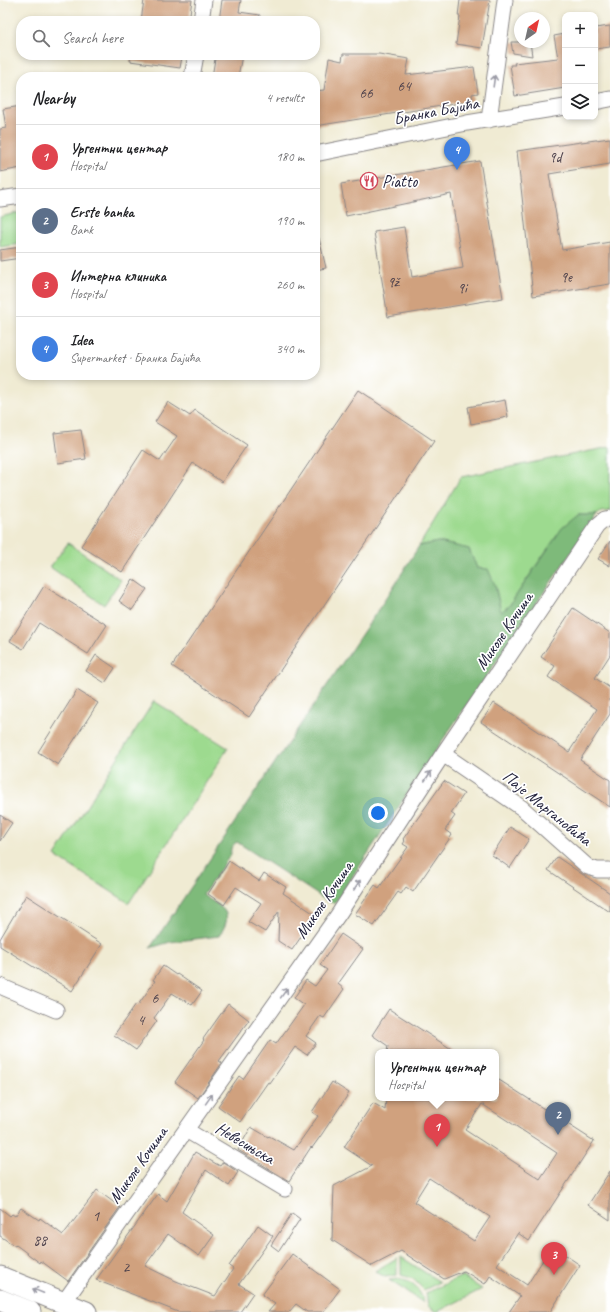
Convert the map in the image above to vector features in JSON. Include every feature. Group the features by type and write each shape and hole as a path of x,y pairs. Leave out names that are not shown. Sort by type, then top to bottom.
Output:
{"main road":[{"path":"0,1276 86,1312"},
{"path":"0,1300 30,1312"}],"street":[{"path":"202,16 204,0"},
{"path":"489,120 505,0"},
{"path":"193,72 195,60"},
{"path":"598,101 610,99"},
{"name":"Бранка Бајића","path":"320,153 489,120 562,108"},
{"path":"0,199 16,197"},
{"name":"Миколе Кочиша","path":"64,1302 338,915 443,754 597,526 605,519 610,518"},
{"name":"Паје Маргановића","path":"443,754 522,808 588,867 597,870 609,870"},
{"path":"0,986 56,1010"},
{"name":"Невесињска","path":"186,1130 285,1189"}],"green space":[{"path":"16,213 16,245 0,247 0,217"},
{"path":"610,447 610,511 601,512 597,515 578,515 546,551 509,606 501,613 495,585 477,568 469,549 438,542 419,546 461,477"},
{"path":"578,515 597,515 442,741 338,899 334,903 327,901 237,842 232,847 231,854 203,895 221,907 226,915 224,928 219,936 170,942 150,948 390,592 419,546 438,542 469,549 477,568 488,569 495,585 501,612 509,606 562,528"},
{"path":"68,543 121,580 104,605 50,567"},
{"path":"154,701 228,748 129,903 55,856"},
{"path":"401,1257 440,1282 424,1290 413,1279 401,1275"},
{"path":"397,1258 397,1275 385,1277 375,1271"},
{"path":"462,1276 482,1289 437,1312 428,1306 426,1293"},
{"path":"399,1279 412,1284 421,1294 424,1303 389,1280"}],"building":[{"path":"144,0 192,0 190,16 142,16"},
{"path":"222,0 241,0 239,12 260,15 260,16 220,16"},
{"path":"460,0 490,0 482,48 456,44 460,16 458,16"},
{"path":"610,26 610,47 598,49 598,28"},
{"path":"562,35 562,88 515,96 510,65 515,65 514,63 558,58 554,36"},
{"path":"511,42 514,42 514,48 531,48 532,56 513,53"},
{"path":"343,54 379,54 409,59 406,75 474,67 478,93 472,94 473,101 320,125 320,90 324,90 329,58 342,61"},
{"path":"130,60 181,60 180,68"},
{"path":"215,60 241,60 239,72 213,72"},
{"path":"16,107 16,169 0,172 0,129 6,128 3,109"},
{"path":"610,138 610,164 549,174 562,250 610,242 610,284 533,296 517,151"},
{"path":"480,161 503,298 388,317 374,232 404,227 412,277 463,268 451,194 346,216 341,184"},
{"path":"320,242 326,268 320,269"},
{"path":"16,248 16,259 0,261 0,250"},
{"path":"358,390 434,441 249,717 172,666"},
{"path":"505,400 508,417 471,424 468,407"},
{"path":"168,402 190,416 195,410 247,445 222,482 193,463 122,572 81,546 143,450 160,461 177,436 155,422"},
{"path":"81,430 86,459 58,463 54,433"},
{"path":"610,541 610,566 598,559"},
{"path":"133,579 147,589 132,610 119,601"},
{"path":"44,586 107,625 88,654 39,623 23,649 10,641"},
{"path":"573,608 610,633 610,655 595,678 610,688 610,714 580,760 610,780 610,807 481,722 494,703 569,752 597,709 548,677 555,666 541,657"},
{"path":"96,655 115,668 105,683 86,671"},
{"path":"77,690 98,703 58,765 38,752"},
{"path":"444,781 464,794 451,813 455,816 445,830 452,835 413,892 406,887 401,894 398,892 374,926 355,914 375,885 379,888 408,847 403,844 405,841 403,839"},
{"path":"0,815 12,823 0,841"},
{"path":"510,827 529,839 510,868 492,855"},
{"path":"557,857 610,893 610,912 548,870"},
{"path":"229,861 259,881 264,873 286,887 283,893 316,915 292,950 278,941 279,911 265,932 248,922 261,903 236,887 224,905 208,894"},
{"path":"26,895 102,944 72,991 0,946 0,939"},
{"path":"341,934 363,949 338,984 344,989 324,1018 320,1016 306,1036 316,1043 307,1055 295,1047 240,1122 218,1106 239,1076 243,1079 270,1040 276,1044 304,1005 294,998 306,980 315,986 327,970 320,965"},
{"path":"163,966 202,991 192,1005 172,993 154,1018 157,1021 136,1050 114,1035 136,1004 138,1005 155,981 153,980"},
{"path":"228,1004 249,1020 219,1061 222,1063 198,1098 175,1082"},
{"path":"389,1009 451,1049 388,1049 388,1046 372,1035"},
{"path":"499,1080 594,1141 529,1241 518,1233 497,1265 527,1285 552,1246 580,1265 550,1312 509,1312 520,1296 490,1276 485,1284 464,1271 444,1279 401,1251 372,1266 332,1240 334,1186 372,1166 344,1147 373,1103 385,1110 386,1101 499,1101","holes":["482,1104 557,1153 540,1179 465,1130","429,1178 490,1217 474,1241 414,1202"]},
{"path":"332,1082 349,1093 289,1181 238,1150 251,1127 294,1150 318,1116 312,1112"},
{"path":"195,1152 220,1166 223,1162 238,1172 229,1186 206,1170 182,1212 214,1235 199,1256 168,1234 145,1266 176,1281 215,1296 233,1269 229,1266 258,1225 273,1236 239,1284 253,1293 240,1312 178,1312 96,1280 158,1194 167,1201"},
{"path":"610,1171 610,1220 588,1205"},
{"path":"97,1190 120,1207 68,1281 41,1261 40,1263 16,1245 15,1246 0,1236 0,1208 10,1216 12,1214 15,1216 21,1208 39,1220 40,1218 63,1235"},
{"path":"292,1213 300,1219 279,1251 271,1245"},
{"path":"292,1254 340,1289 323,1312 307,1312 296,1304 289,1312 268,1312 275,1304 262,1295"}],"place":[{"name":"Idea","path":"457,170"},
{"name":"Piatto","path":"369,181"},
{"name":"Erste banka","path":"558,1135"},
{"name":"Ургентни центар","path":"437,1147"},
{"name":"Интерна клиника","path":"554,1275"}]}
